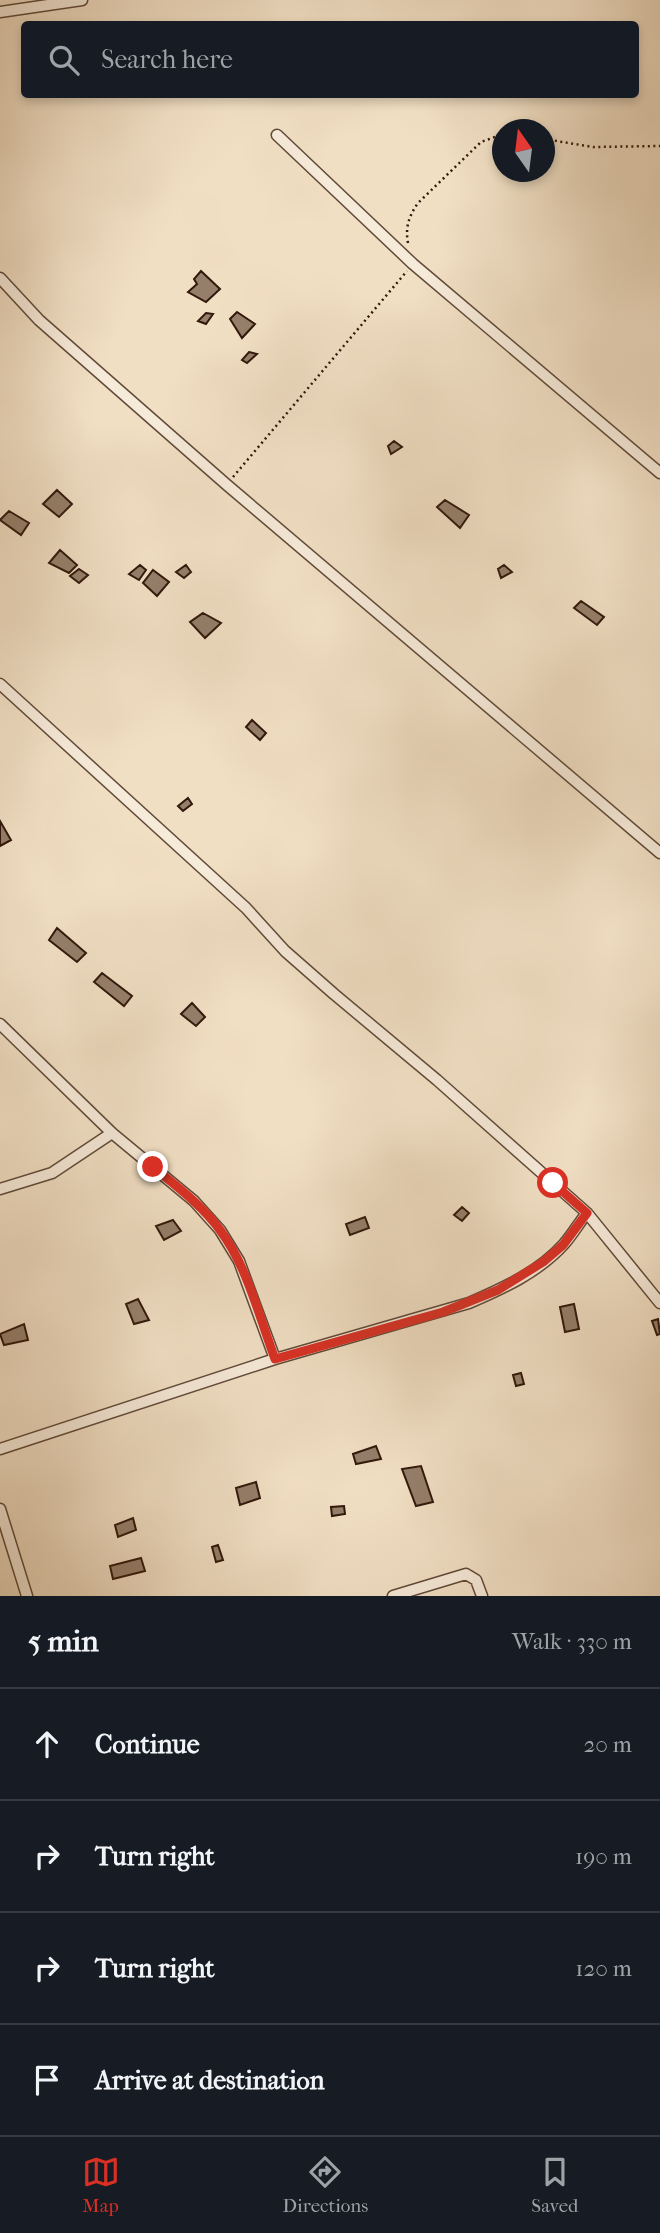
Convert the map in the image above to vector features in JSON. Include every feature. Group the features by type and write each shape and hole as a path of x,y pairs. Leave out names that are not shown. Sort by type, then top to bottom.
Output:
{"street":[{"path":"0,12 82,0"},
{"path":"277,135 413,264 660,473"},
{"path":"0,278 39,320 227,485 660,853"},
{"path":"0,684 246,908 295,960 438,1080 587,1213 660,1303"},
{"path":"0,1024 112,1133 194,1201 220,1230 239,1261 275,1359"},
{"path":"0,1189 52,1173 112,1133"},
{"path":"0,1449 275,1359 443,1312 498,1290 543,1262 563,1245 587,1213"},
{"path":"0,1509 27,1596"},
{"path":"393,1596 466,1574 476,1580 482,1596"}],"path":[{"path":"227,485 413,264 407,228 410,215 418,203 481,142 492,138"},
{"path":"555,141 593,147 660,146"}],"building":[{"path":"201,271 220,289 206,302 188,292 197,284 194,279"},
{"path":"237,312 255,324 242,338 230,319"},
{"path":"206,313 213,314 206,324 198,321"},
{"path":"249,352 257,354 247,363 242,360"},
{"path":"394,441 402,447 391,454 388,446"},
{"path":"57,490 72,504 59,517 43,504"},
{"path":"445,500 469,515 460,528 437,507"},
{"path":"9,511 29,523 21,535 0,520"},
{"path":"60,550 77,565 69,573 49,563"},
{"path":"140,565 146,570 139,580 129,574"},
{"path":"186,565 191,572 184,578 176,572"},
{"path":"504,565 512,572 501,578 498,569"},
{"path":"79,569 88,575 79,583 70,576"},
{"path":"153,570 169,582 157,596 143,583"},
{"path":"581,601 604,617 597,625 574,608"},
{"path":"203,613 221,623 205,638 190,622"},
{"path":"252,720 266,733 260,740 246,727"},
{"path":"188,798 192,804 183,811 178,806"},
{"path":"0,821 11,840 0,846"},
{"path":"57,928 86,953 77,962 49,940"},
{"path":"102,973 132,996 124,1006 94,982"},
{"path":"192,1003 205,1017 196,1026 181,1014"},
{"path":"462,1207 469,1213 462,1221 454,1215"},
{"path":"365,1217 369,1228 350,1235 346,1224"},
{"path":"173,1220 181,1231 164,1240 156,1226"},
{"path":"138,1299 149,1320 134,1324 126,1304"},
{"path":"574,1304 579,1329 565,1332 560,1307"},
{"path":"658,1319 660,1334 657,1335 652,1321"},
{"path":"24,1324 28,1340 4,1345 0,1334"},
{"path":"521,1373 524,1384 516,1386 513,1375"},
{"path":"376,1446 381,1459 356,1464 353,1454"},
{"path":"421,1466 433,1502 416,1506 402,1469"},
{"path":"256,1482 260,1498 240,1505 236,1488"},
{"path":"344,1506 345,1514 332,1516 331,1507"},
{"path":"133,1518 136,1530 118,1537 115,1525"},
{"path":"218,1545 223,1560 216,1562 212,1547"},
{"path":"141,1558 145,1571 113,1579 110,1566"}],"route":[{"path":"153,1167 194,1201 220,1230 239,1261 275,1359 443,1312 498,1290 522,1276 563,1245 587,1213 553,1183"}]}
